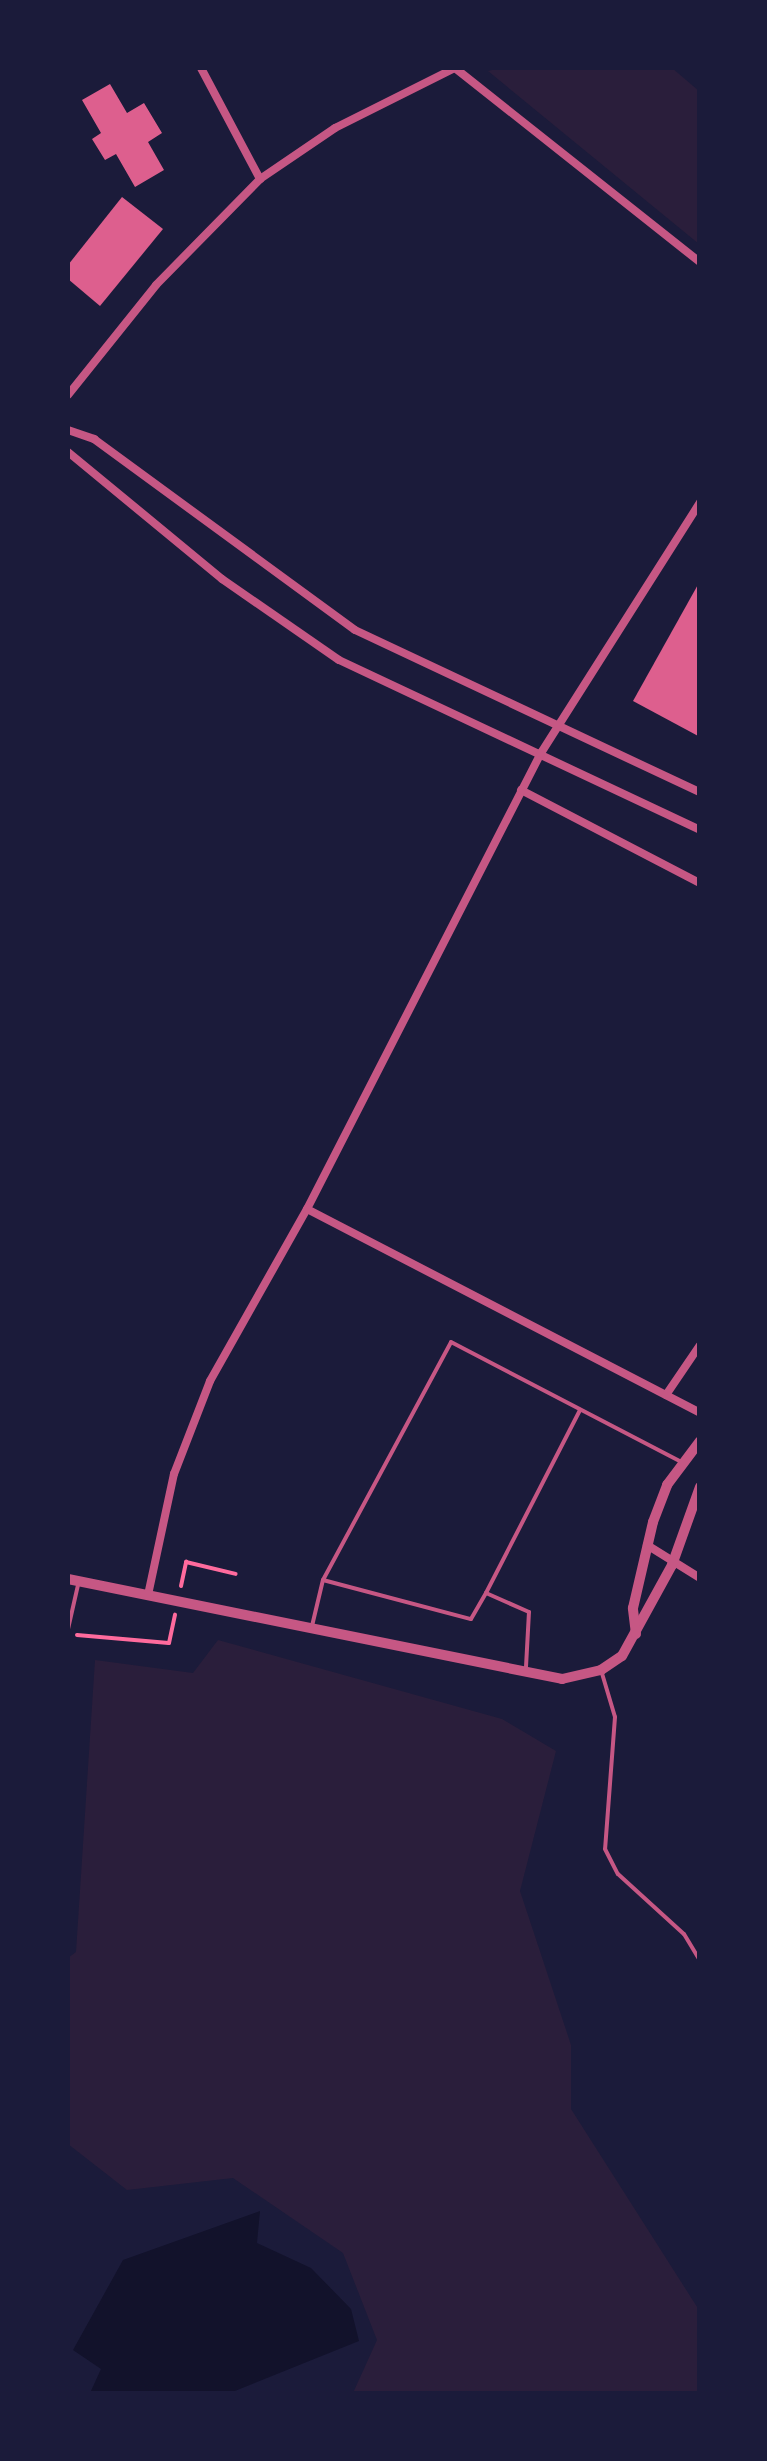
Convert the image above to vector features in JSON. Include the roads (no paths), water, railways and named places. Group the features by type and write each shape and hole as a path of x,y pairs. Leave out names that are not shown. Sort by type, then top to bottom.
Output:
{"street":[{"path":"200,68 260,178"},
{"path":"68,395 156,285 260,178 335,128 455,68 700,262"},
{"path":"68,430 94,439 354,630 488,697 559,721 700,792"},
{"path":"68,452 222,579 339,660 398,692 541,753 700,830"},
{"path":"148,1595 186,1433 541,753 700,502"},
{"path":"521,790 700,882"},
{"path":"306,1209 700,1413"},
{"path":"666,1396 700,1345"},
{"path":"636,1634 633,1608 647,1545 667,1485 700,1441"},
{"path":"73,1580 562,1679 601,1670 636,1634 672,1565 700,1486"},
{"path":"647,1545 672,1565 700,1578"}],"lane":[{"path":"312,1626 324,1580 451,1342 686,1464"},
{"path":"324,1580 472,1619 580,1410"},
{"path":"68,1632 73,1580"},
{"path":"486,1593 529,1612 534,1620 525,1672"},
{"path":"601,1670 615,1717 606,1848 618,1874 684,1934 700,1961"}]}
